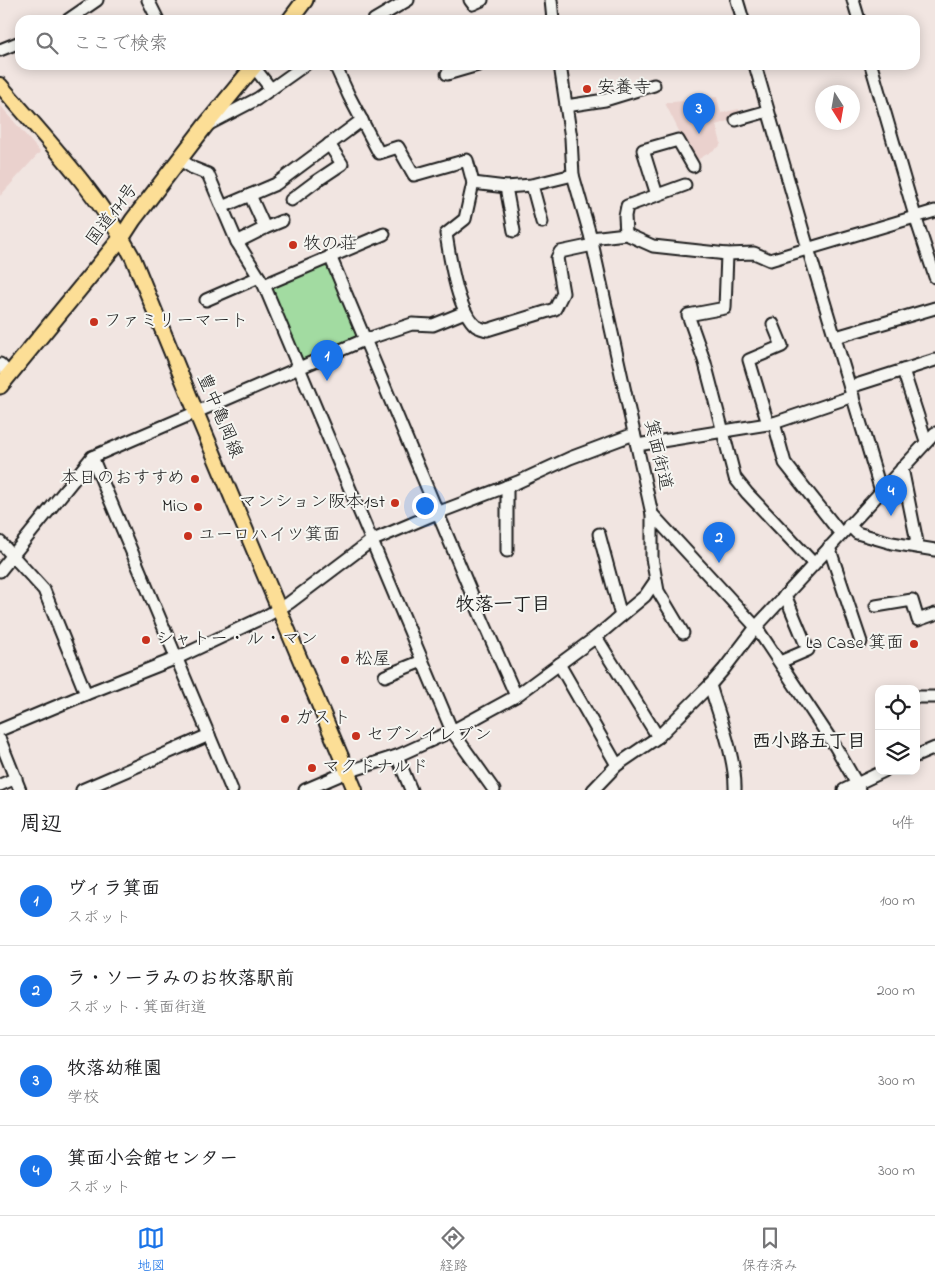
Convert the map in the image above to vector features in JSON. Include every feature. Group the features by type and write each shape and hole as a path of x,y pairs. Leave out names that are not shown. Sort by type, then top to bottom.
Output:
{"highway":[{"path":"294,15 305,0"},
{"name":"国道171号","path":"3,375 122,237 132,220 179,159 252,70"}],"main road":[{"name":"豊中亀岡線","path":"0,85 65,160 108,215 133,258 355,790"}],"street":[{"path":"75,15 97,0"},
{"path":"148,0 156,15"},
{"path":"382,15 408,0"},
{"path":"470,0 473,4 482,0"},
{"path":"550,15 551,0"},
{"path":"737,0 742,15"},
{"path":"853,0 858,15"},
{"path":"0,50 15,44"},
{"path":"258,70 271,89"},
{"path":"205,126 257,99 298,70"},
{"path":"338,70 349,96 379,153 398,147 414,175 467,160 473,183 465,219 446,234 453,272 465,312 477,326 487,330 555,309 563,293 557,258 560,252 592,242 626,234 653,246 727,254 754,253 770,260 809,250 935,211"},
{"path":"447,74 461,70"},
{"name":"箕面街道","path":"561,70 571,138 573,175 592,242 652,514 756,627 835,746 858,787"},
{"path":"756,70 881,491"},
{"path":"873,70 915,216 935,277"},
{"path":"566,106 605,100 654,85"},
{"path":"736,120 768,111"},
{"path":"222,207 276,184 362,120"},
{"path":"657,195 643,150 678,140 693,166"},
{"path":"291,200 342,164 329,144"},
{"path":"179,159 193,168 208,174 237,242 262,281 452,731 494,790"},
{"path":"473,183 506,187 532,185 573,175"},
{"path":"532,185 542,222"},
{"path":"626,234 625,216 628,206 685,185"},
{"path":"506,187 514,231"},
{"path":"250,195 265,228"},
{"path":"237,242 282,221"},
{"path":"206,300 330,256 384,234"},
{"path":"727,254 725,308 688,315 705,363 735,478 814,564"},
{"path":"330,256 437,513 516,696"},
{"path":"836,337 935,308"},
{"path":"0,571 92,457 364,340 412,324 433,326 465,312"},
{"path":"773,324 782,346 749,360 785,463 845,529 892,543 935,550"},
{"path":"0,730 177,658 266,616 289,603 371,541 507,486 570,458 635,440 771,424 903,370 935,360"},
{"path":"903,370 926,442"},
{"path":"593,790 617,765 658,737 710,685 724,670 756,627 935,433"},
{"path":"92,457 232,790"},
{"path":"902,468 918,547"},
{"path":"507,486 508,551"},
{"path":"652,514 652,558 658,591 683,633"},
{"path":"599,534 621,616"},
{"path":"0,542 44,590 86,694"},
{"path":"829,548 861,642"},
{"path":"305,790 347,772 397,756 452,731 516,696 621,616 645,596 656,580"},
{"path":"780,662 808,650 785,595"},
{"path":"876,606 912,600 918,620 935,614"},
{"path":"596,636 658,737"},
{"path":"385,676 422,661"},
{"path":"559,664 617,765"},
{"path":"710,685 736,777 736,790"},
{"path":"920,697 935,697"},
{"path":"82,790 209,735"},
{"path":"0,740 20,790"},
{"path":"920,754 935,748"},
{"path":"397,756 410,790"},
{"path":"844,790 858,787 878,775"},
{"path":"0,785 16,778"}],"shaded area":[{"path":"717,97 721,113 739,109 740,114 731,120 716,125 721,143 719,147 697,160 693,159 665,103"},
{"path":"0,105 40,152 0,196"}],"green space":[{"path":"323,266 329,268 357,333 354,340 305,361 300,359 272,291 275,285"}],"place":[{"name":"安養寺","path":"587,89"},
{"name":"牧落幼稚園","path":"699,134"},
{"name":"牧の荘","path":"293,245"},
{"name":"ファミリーマート","path":"94,322"},
{"name":"ヴィラ箕面","path":"327,381"},
{"name":"本日のおすすめ","path":"195,479"},
{"name":"マンション阪本1st","path":"395,503"},
{"name":"MiO","path":"198,507"},
{"name":"箕面小会館センター","path":"891,516"},
{"name":"ユーロハイツ箕面","path":"188,536"},
{"name":"ラ・ソーラみのお牧落駅前","path":"719,563"},
{"name":"シャトー・ル・マン","path":"146,640"},
{"name":"La Case 箕面","path":"914,644"},
{"name":"松屋","path":"345,660"},
{"name":"ガスト","path":"285,719"},
{"name":"セブンイレブン","path":"356,736"},
{"name":"マクドナルド","path":"312,768"}],"district":[{"name":"牧落一丁目","path":"503,605"},
{"name":"西小路五丁目","path":"809,742"}]}
